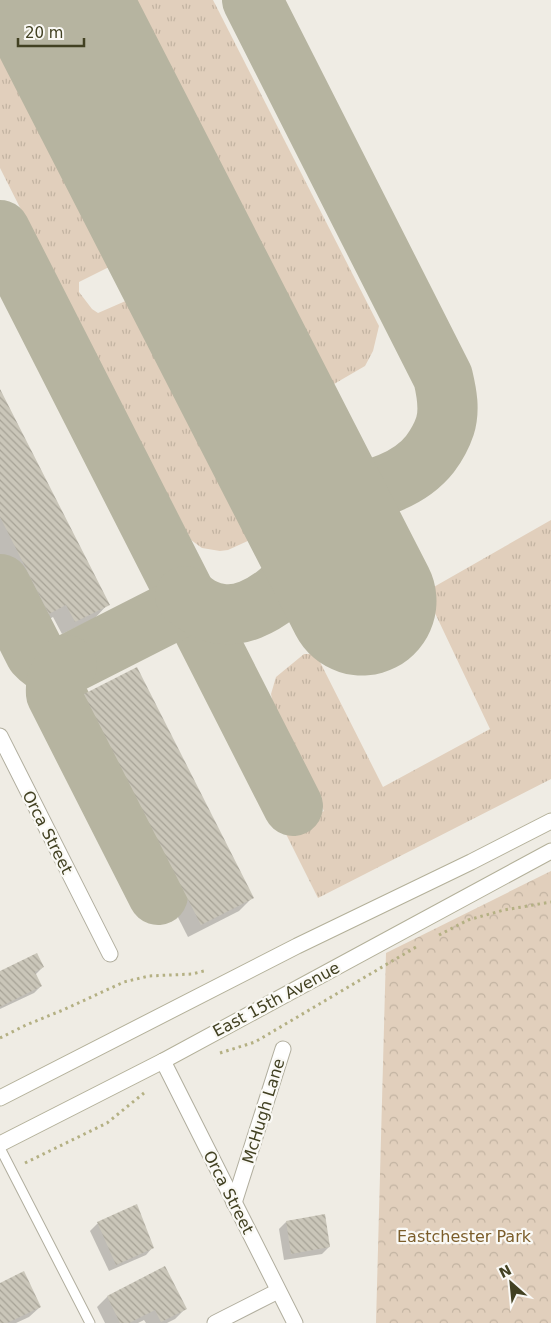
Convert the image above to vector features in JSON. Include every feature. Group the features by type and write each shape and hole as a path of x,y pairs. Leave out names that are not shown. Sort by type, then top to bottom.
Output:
{"main road":[{"name":"Orca Street","path":"0,736 110,954"},
{"path":"0,1098 297,946 463,866 551,821"},
{"name":"East 15th Avenue","path":"0,1144 163,1061 551,851"},
{"name":"McHugh Lane","path":"234,1203 282,1049"},
{"name":"Orca Street","path":"163,1061 295,1323"},
{"path":"214,1323 278,1291"}],"lane":[{"path":"0,1148 90,1323"}],"path":[{"path":"434,938 468,920 504,910 551,902"},
{"path":"214,1055 255,1042 417,947"},
{"path":"0,1038 124,982 149,976 192,974 210,970"},
{"path":"11,1170 107,1123 148,1090"}],"green space":[{"path":"110,0 213,0 379,326 373,351 365,366 334,384 320,382 304,376 291,358 109,8"},
{"path":"0,42 8,44 27,57 127,251 125,259 79,282 79,292 92,309 98,313 144,293 259,519 260,531 252,539 228,550 220,551 202,548 191,540 100,366 0,168"},
{"path":"551,520 551,779 318,898 285,832 324,811 275,716 271,694 276,677 304,654 316,654 383,787 490,729 425,592"},
{"name":"Eastchester Park","path":"551,871 551,1323 376,1323 386,953"}],"building":[{"path":"0,389 110,605 75,622 66,605 49,614 0,517"},
{"path":"137,667 254,898 201,925 84,694"},
{"path":"37,953 44,967 35,972 42,986 0,1007 0,971"},
{"path":"137,1204 154,1248 116,1265 97,1222"},
{"path":"325,1214 330,1247 291,1254 286,1221"},
{"path":"165,1266 187,1309 161,1322 155,1310 129,1323 120,1323 107,1296"},
{"path":"24,1271 41,1307 7,1323 0,1323 0,1283"}],"taxiway":[{"path":"20,0 41,9 49,15 64,31 84,58"},
{"path":"252,0 443,377 446,390 447,414 441,437 422,462 413,470 390,483 365,490 342,489 321,482 291,463"},
{"path":"0,230 293,806"},
{"path":"185,596 207,610 223,614 237,614 251,610 278,593 300,570 308,558 313,545 314,528 309,499"},
{"path":"0,584 35,653 49,664 57,665 67,665 189,603"},
{"path":"67,665 58,678 56,694 158,895"}],"runway":[{"path":"54,0 362,601"}]}
